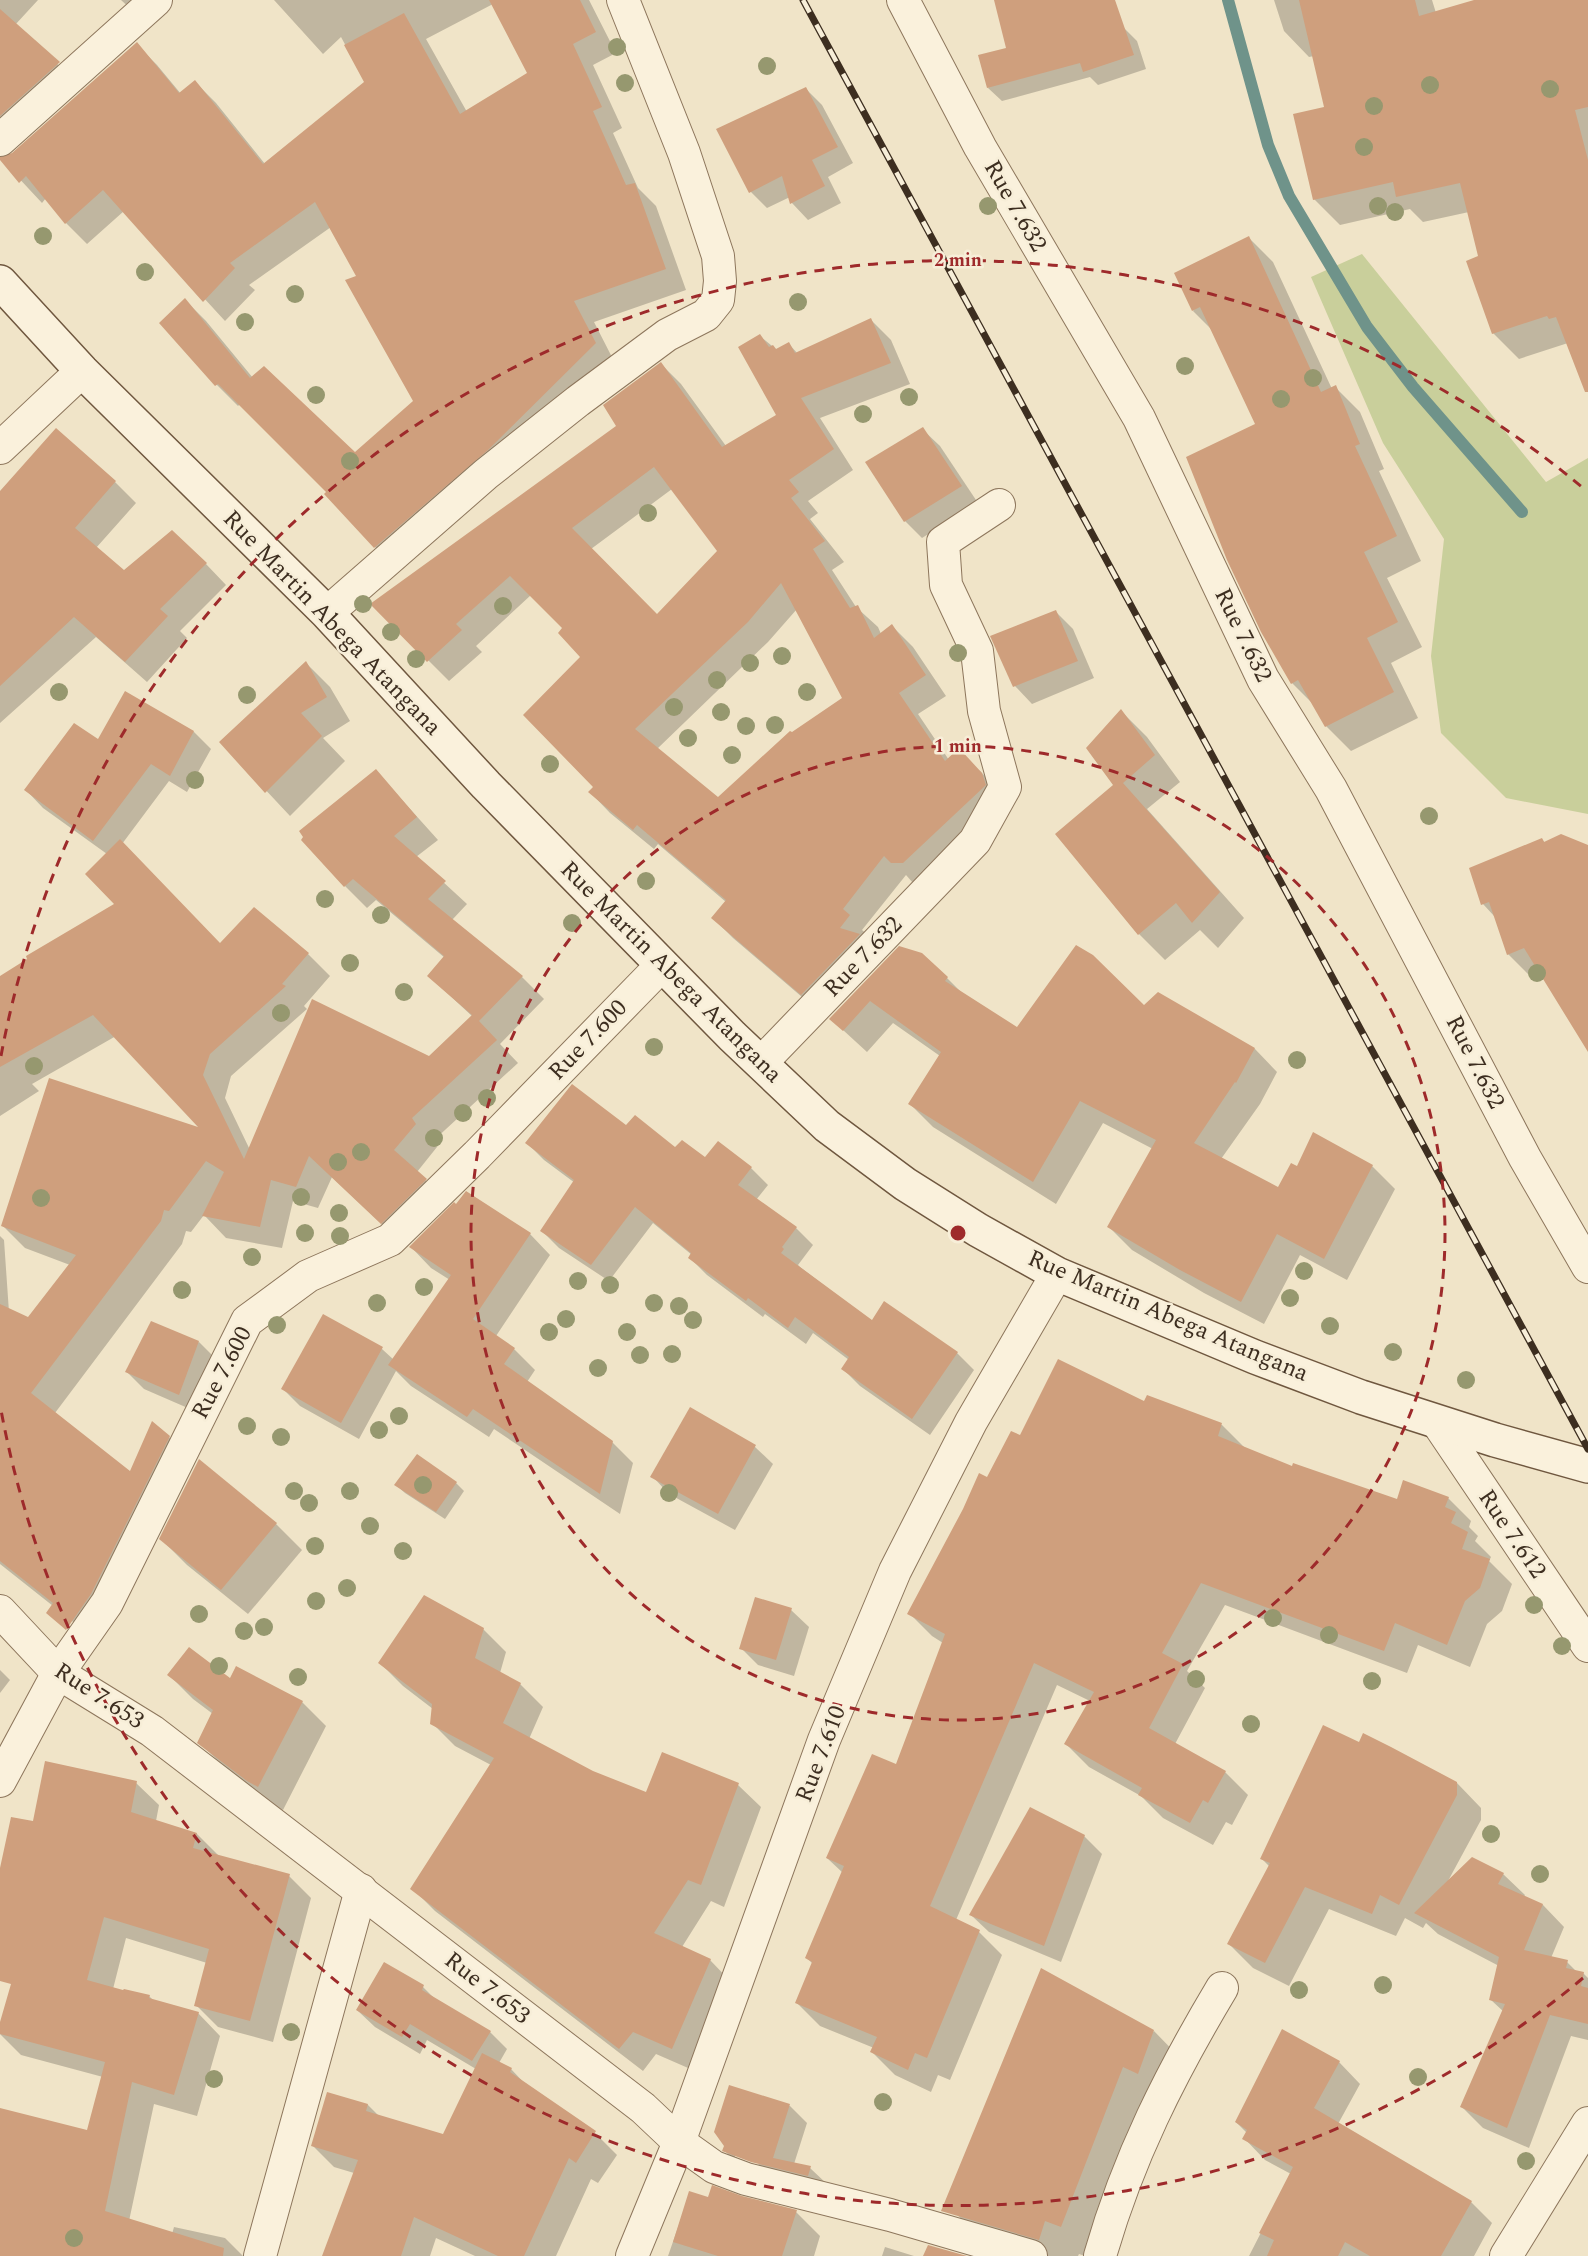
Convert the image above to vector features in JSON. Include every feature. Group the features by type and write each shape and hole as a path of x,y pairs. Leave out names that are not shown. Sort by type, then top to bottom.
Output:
{"main road":[{"name":"Rue Martin Abega Atangana","path":"0,282 82,371 327,613 486,785 662,965 827,1126 905,1184 978,1230 1057,1274 1255,1357 1361,1397 1495,1440 1588,1466"}],"street":[{"path":"0,140 156,0"},
{"path":"327,613 505,459 667,335 706,315 718,300 720,281 718,256 684,153 623,0"},
{"name":"Rue 7.632","path":"903,0 980,147 1138,418 1263,679 1331,789 1525,1158 1588,1267"},
{"path":"0,448 82,371"},
{"name":"Rue 7.632","path":"761,1063 975,841 1005,787 984,711 976,651 946,585 943,542 999,505"},
{"name":"Rue 7.600","path":"0,1781 58,1673 106,1603 247,1321 308,1276 390,1240 477,1155 662,965"},
{"name":"Rue 7.610","path":"632,2256 679,2142 824,1740 895,1571 971,1422 1057,1274"},
{"name":"Rue 7.612","path":"1437,1422 1588,1646"},
{"name":"Rue 7.653","path":"0,1611 58,1673 152,1731 643,2108 679,2142 714,2167 746,2179 869,2209 944,2244 1031,2256"},
{"path":"260,2256 361,1890"},
{"path":"1100,2256 1133,2156 1167,2085 1222,1988"},
{"path":"1506,2256 1588,2123"}],"green space":[{"path":"1362,254 1546,482 1588,458 1588,814 1506,798 1441,733 1431,656 1444,539 1383,443 1311,277"}],"building":[{"path":"489,0 580,0 596,32 573,44 602,107 593,111 626,185 635,183 666,269 574,301 596,343 488,450 374,548 324,494 326,492 218,384 215,386 159,323 185,298 250,378 264,366 355,452 413,401 345,280 356,276 315,202 230,263 235,268 203,302 103,190 65,224 26,176 19,183 0,157 12,153 137,42 179,93 195,80 263,164 364,82 344,45 404,13 460,114 527,73"},
{"path":"994,0 1115,0 1134,55 1083,72 1080,63 987,88 978,55 1006,48"},
{"path":"1299,0 1415,0 1419,16 1474,0 1588,0 1588,107 1575,110 1588,160 1588,392 1585,392 1556,317 1549,319 1547,316 1492,334 1466,261 1478,256 1460,183 1396,197 1393,182 1313,200 1293,114 1324,107"},
{"path":"0,9 60,62 0,116"},
{"path":"806,87 838,147 812,160 825,186 790,204 782,176 749,193 716,129"},
{"path":"1249,236 1321,392 1336,385 1360,444 1355,446 1397,536 1364,552 1398,622 1367,638 1394,692 1325,727 1298,680 1291,684 1261,632 1227,560 1186,457 1255,424 1200,307 1192,311 1174,273"},
{"path":"871,318 891,363 801,398 834,449 789,480 799,492 791,498 825,541 813,549 850,608 858,605 874,638 892,624 926,675 899,693 945,761 959,748 982,773 986,785 903,863 891,863 884,856 843,909 850,915 840,928 860,934 801,995 711,918 726,900 637,825 633,830 588,792 593,787 523,715 580,657 558,633 562,628 510,576 456,624 462,630 427,662 370,604 616,426 603,405 661,362 722,447 776,415 738,347 760,334 769,347 773,345 776,349 789,342 795,353","holes":["654,467 717,551 657,614 572,528","781,583 842,698 792,732 790,731 718,797 635,729 748,622"]},
{"path":"923,427 962,486 904,522 865,462"},
{"path":"56,428 116,481 75,528 124,570 172,530 207,563 160,609 168,616 125,662 74,617 0,686 0,491"},
{"path":"1056,610 1078,661 1013,687 990,636"},
{"path":"306,661 327,697 301,713 322,736 265,793 219,742"},
{"path":"125,691 194,731 170,776 151,764 93,841 24,790 74,723 98,739"},
{"path":"1121,709 1155,755 1123,783 1220,892 1192,923 1176,903 1138,935 1055,834 1113,785 1086,748"},
{"path":"376,769 417,817 394,836 446,881 428,899 523,976 479,1021 497,1040 412,1118 416,1124 394,1150 427,1179 381,1224 309,1156 296,1187 271,1180 260,1227 202,1216 224,1172 206,1161 169,1211 164,1210 161,1221 31,1393 130,1471 152,1421 170,1436 91,1594 66,1630 46,1613 53,1603 0,1561 0,1304 28,1317 76,1255 1,1226 49,1078 198,1127 93,1015 0,1067 0,976 27,959 26,956 114,904 85,874 120,839 220,943 254,907 309,953 282,984 286,986 210,1054 203,1075 244,1159 312,999 429,1056 472,1015 427,976 444,956 353,879 344,887 301,840 303,837 299,831"},
{"path":"1561,834 1588,845 1588,1052 1524,948 1507,955 1489,902 1481,905 1469,868 1542,838 1544,842"},
{"path":"1076,945 1093,955 1144,1005 1158,992 1255,1048 1236,1083 1194,1143 1278,1187 1291,1163 1297,1166 1313,1132 1373,1165 1324,1259 1277,1234 1241,1302 1180,1270 1107,1227 1156,1140 1080,1101 1033,1182 908,1104 941,1052 870,1001 843,1031 829,1019 899,946 922,953 948,977 945,981 1017,1027"},
{"path":"572,1084 626,1125 635,1115 675,1147 682,1140 705,1157 718,1141 752,1167 738,1185 797,1227 782,1247 784,1249 781,1253 872,1320 884,1301 958,1352 912,1419 841,1369 849,1357 795,1317 788,1328 748,1298 746,1301 688,1258 691,1253 635,1207 591,1265 540,1231 574,1180 525,1143"},
{"path":"466,1191 531,1233 473,1319 515,1348 504,1364 613,1441 600,1494 473,1409 467,1417 388,1365 451,1275 409,1247 454,1202 456,1204"},
{"path":"323,1314 383,1347 341,1423 281,1389"},
{"path":"151,1321 199,1341 179,1395 125,1372"},
{"path":"1058,1359 1144,1401 1147,1395 1222,1423 1218,1436 1292,1466 1293,1463 1397,1499 1403,1480 1449,1497 1445,1507 1456,1512 1451,1523 1468,1532 1462,1549 1490,1559 1480,1588 1465,1601 1447,1645 1395,1623 1384,1651 1201,1583 1162,1653 1183,1664 1149,1728 1226,1771 1208,1803 1203,1800 1190,1823 1138,1795 1142,1788 1064,1744 1094,1692 1034,1663 930,1906 980,1930 927,2058 915,2053 908,2070 870,2052 877,2037 795,2003 812,1962 805,1958 844,1866 826,1858 872,1754 896,1764 945,1634 907,1614 963,1509 979,1473 987,1477 1011,1431 1020,1435"},
{"path":"690,1407 756,1445 718,1514 650,1477"},
{"path":"417,1454 457,1482 436,1512 394,1485"},
{"path":"199,1459 277,1523 221,1590 159,1539"},
{"path":"424,1595 484,1628 475,1658 521,1683 503,1723 593,1771 646,1792 662,1752 739,1783 701,1885 688,1880 654,1933 711,1959 672,2049 633,2032 619,2049 410,1889 494,1758 430,1724 432,1704 378,1663"},
{"path":"755,1597 792,1608 776,1660 739,1649"},
{"path":"189,1647 230,1678 236,1666 303,1701 258,1787 197,1743 213,1710 167,1675"},
{"path":"1323,1725 1359,1742 1363,1733 1391,1747 1457,1782 1457,1795 1399,1905 1380,1895 1372,1914 1305,1887 1265,1963 1227,1944 1270,1863 1260,1859"},
{"path":"45,1761 137,1781 131,1812 197,1833 193,1848 290,1874 250,2021 194,2006 209,1949 104,1917 87,1980 150,1995 149,1998 199,2012 174,2095 132,2082 105,2211 224,2248 223,2256 0,2256 0,2108 87,2130 105,2062 0,2034 0,2022 11,1984 0,1981 0,1868 11,1817 33,1821"},
{"path":"1030,1807 1085,1835 1044,1946 969,1915"},
{"path":"1472,1857 1504,1873 1498,1884 1543,1904 1524,1950 1568,1960 1566,1968 1584,1972 1581,1986 1588,1988 1588,2024 1550,2015 1507,2128 1460,2107 1505,2004 1489,2000 1499,1957 1414,1913"},
{"path":"384,1962 424,1985 422,1990 491,2031 472,2061 410,2024 402,2037 356,2010"},
{"path":"1041,1968 1154,2030 1138,2074 1123,2067 1061,2227 1045,2221 1039,2240 941,2211"},
{"path":"1282,2029 1340,2061 1314,2108 1472,2201 1441,2256 1370,2256 1345,2242 1338,2256 1267,2256 1274,2240 1259,2233 1293,2167 1242,2139 1247,2130 1235,2122"},
{"path":"482,2053 512,2068 510,2072 596,2131 576,2163 569,2158 524,2256 498,2256 414,2217 401,2256 322,2256 358,2160 311,2146 327,2092 368,2104 366,2111 443,2134"},
{"path":"729,2085 790,2104 773,2158 811,2166 808,2176 751,2162 722,2151 724,2146 714,2132"},
{"path":"712,2185 742,2196 797,2210 782,2256 718,2256 673,2242 689,2191 708,2197"},
{"path":"928,2245 967,2256 923,2256"}],"waterway":[{"path":"1228,0 1268,145 1289,196 1367,327 1413,387 1522,512"}],"railway":[{"path":"803,0 1588,1449"}]}
